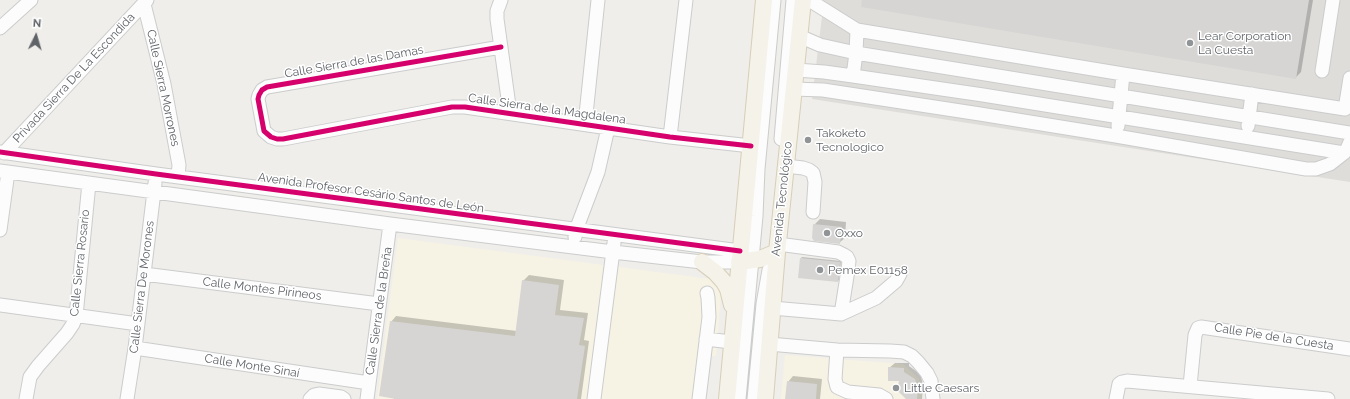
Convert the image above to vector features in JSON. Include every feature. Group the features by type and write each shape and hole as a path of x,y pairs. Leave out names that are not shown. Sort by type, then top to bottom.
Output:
{"main road":[{"path":"727,399 734,313 744,258 751,146 764,0"},
{"name":"Avenida Tecnológico","path":"765,399 770,344 775,250 786,166 803,0"},
{"path":"744,258 775,250"},
{"path":"702,262 715,272 724,282 728,289 734,313"}],"street":[{"path":"0,29 31,0"},
{"path":"585,124 598,0"},
{"path":"670,137 686,0"},
{"path":"739,399 744,258 756,216 758,169 774,0"},
{"path":"754,399 763,304 775,250 793,0"},
{"path":"809,0 858,30 1123,74 1348,109 1350,78"},
{"path":"1322,72 1333,0"},
{"name":"Privada Sierra De La Escondida","path":"2,153 146,2"},
{"name":"Calle Sierra Morrones","path":"146,2 179,165 178,177"},
{"path":"499,6 501,47 510,113"},
{"path":"853,76 858,30"},
{"path":"799,36 820,45 856,53 1350,133"},
{"name":"Calle Sierra de las Damas","path":"272,137 264,131 258,99 262,90 267,88 501,47"},
{"path":"796,70 824,72 983,95 1119,118 1247,137 1347,148"},
{"path":"980,114 983,95 983,73"},
{"path":"1116,136 1123,74"},
{"path":"793,89 822,90 980,114 1306,169 1316,169 1330,164 1347,148"},
{"path":"1247,137 1252,94"},
{"name":"Calle Sierra de la Magdalena","path":"272,137 283,139 452,107 465,106 670,137 751,146"},
{"path":"573,247 576,230 598,172 608,128"},
{"name":"Avenida Profesor Cesário Santos de León","path":"2,153 615,235 744,258"},
{"path":"786,166 803,168 813,173 815,182 813,212"},
{"path":"0,230 4,172 390,224 613,252 702,262 744,258"},
{"name":"Calle Sierra De Morones","path":"127,399 135,348 156,174"},
{"name":"Calle Sierra Rosario","path":"26,399 30,377 68,333 76,316 89,184"},
{"name":"Calle Sierra de la Breña","path":"367,399 390,224"},
{"path":"594,399 615,235"},
{"path":"775,250 838,252 847,257 848,270 841,314"},
{"name":"Calle Montes Pirineos","path":"144,274 379,304"},
{"path":"772,308 841,314 876,298 896,281 900,274"},
{"path":"699,399 709,317 708,298 706,293"},
{"path":"0,305 138,324"},
{"name":"Calle Pie de la Cuesta","path":"1190,386 1195,335 1198,328 1208,327 1350,349"},
{"path":"706,339 731,342"},
{"path":"770,344 837,350 890,350 904,352 918,362 927,372 931,381 933,399"},
{"name":"Calle Monte Sinaí","path":"135,348 369,383"},
{"path":"837,350 835,379 837,387 848,392 879,395 886,399"},
{"path":"1116,399 1119,384 1127,381 1328,399"},
{"path":"310,399 314,395 319,394 341,397 344,399"}],"shaded area":[{"path":"824,0 1350,0 1350,182 812,99"},
{"path":"398,238 710,279 716,285 721,294 716,356 708,356 704,399 377,399"},
{"path":"785,355 903,364 918,378 922,389 921,399 781,399"}],"building":[{"name":"Lear Corporation La Cuesta","path":"862,0 1309,0 1296,79 861,7"},
{"name":"Oxxo","path":"813,224 842,227 840,244 814,241 812,238"},
{"name":"Pemex E01158","path":"800,258 840,262 838,282 798,278"},
{"path":"522,280 559,285 555,315 584,318 579,345 585,346 577,399 396,399 379,396 390,321 515,336"},
{"path":"888,367 904,368 904,372 915,379 918,389 917,399 906,399 897,390 899,381 888,381"},
{"path":"787,381 817,384 816,399 785,399"}],"cycle path":[{"path":"501,47 267,87 262,90 258,99 264,131 271,137 283,139 452,107 465,107 670,137 751,146"},
{"path":"0,152 740,251"}],"place":[{"name":"Lear Corporation La Cuesta","path":"1190,43"},
{"name":"Takoketo Tecnologico","path":"808,140"},
{"name":"Oxxo","path":"827,233"},
{"name":"Pemex E01158","path":"820,270"},
{"name":"Little Caesars","path":"896,388"}]}
